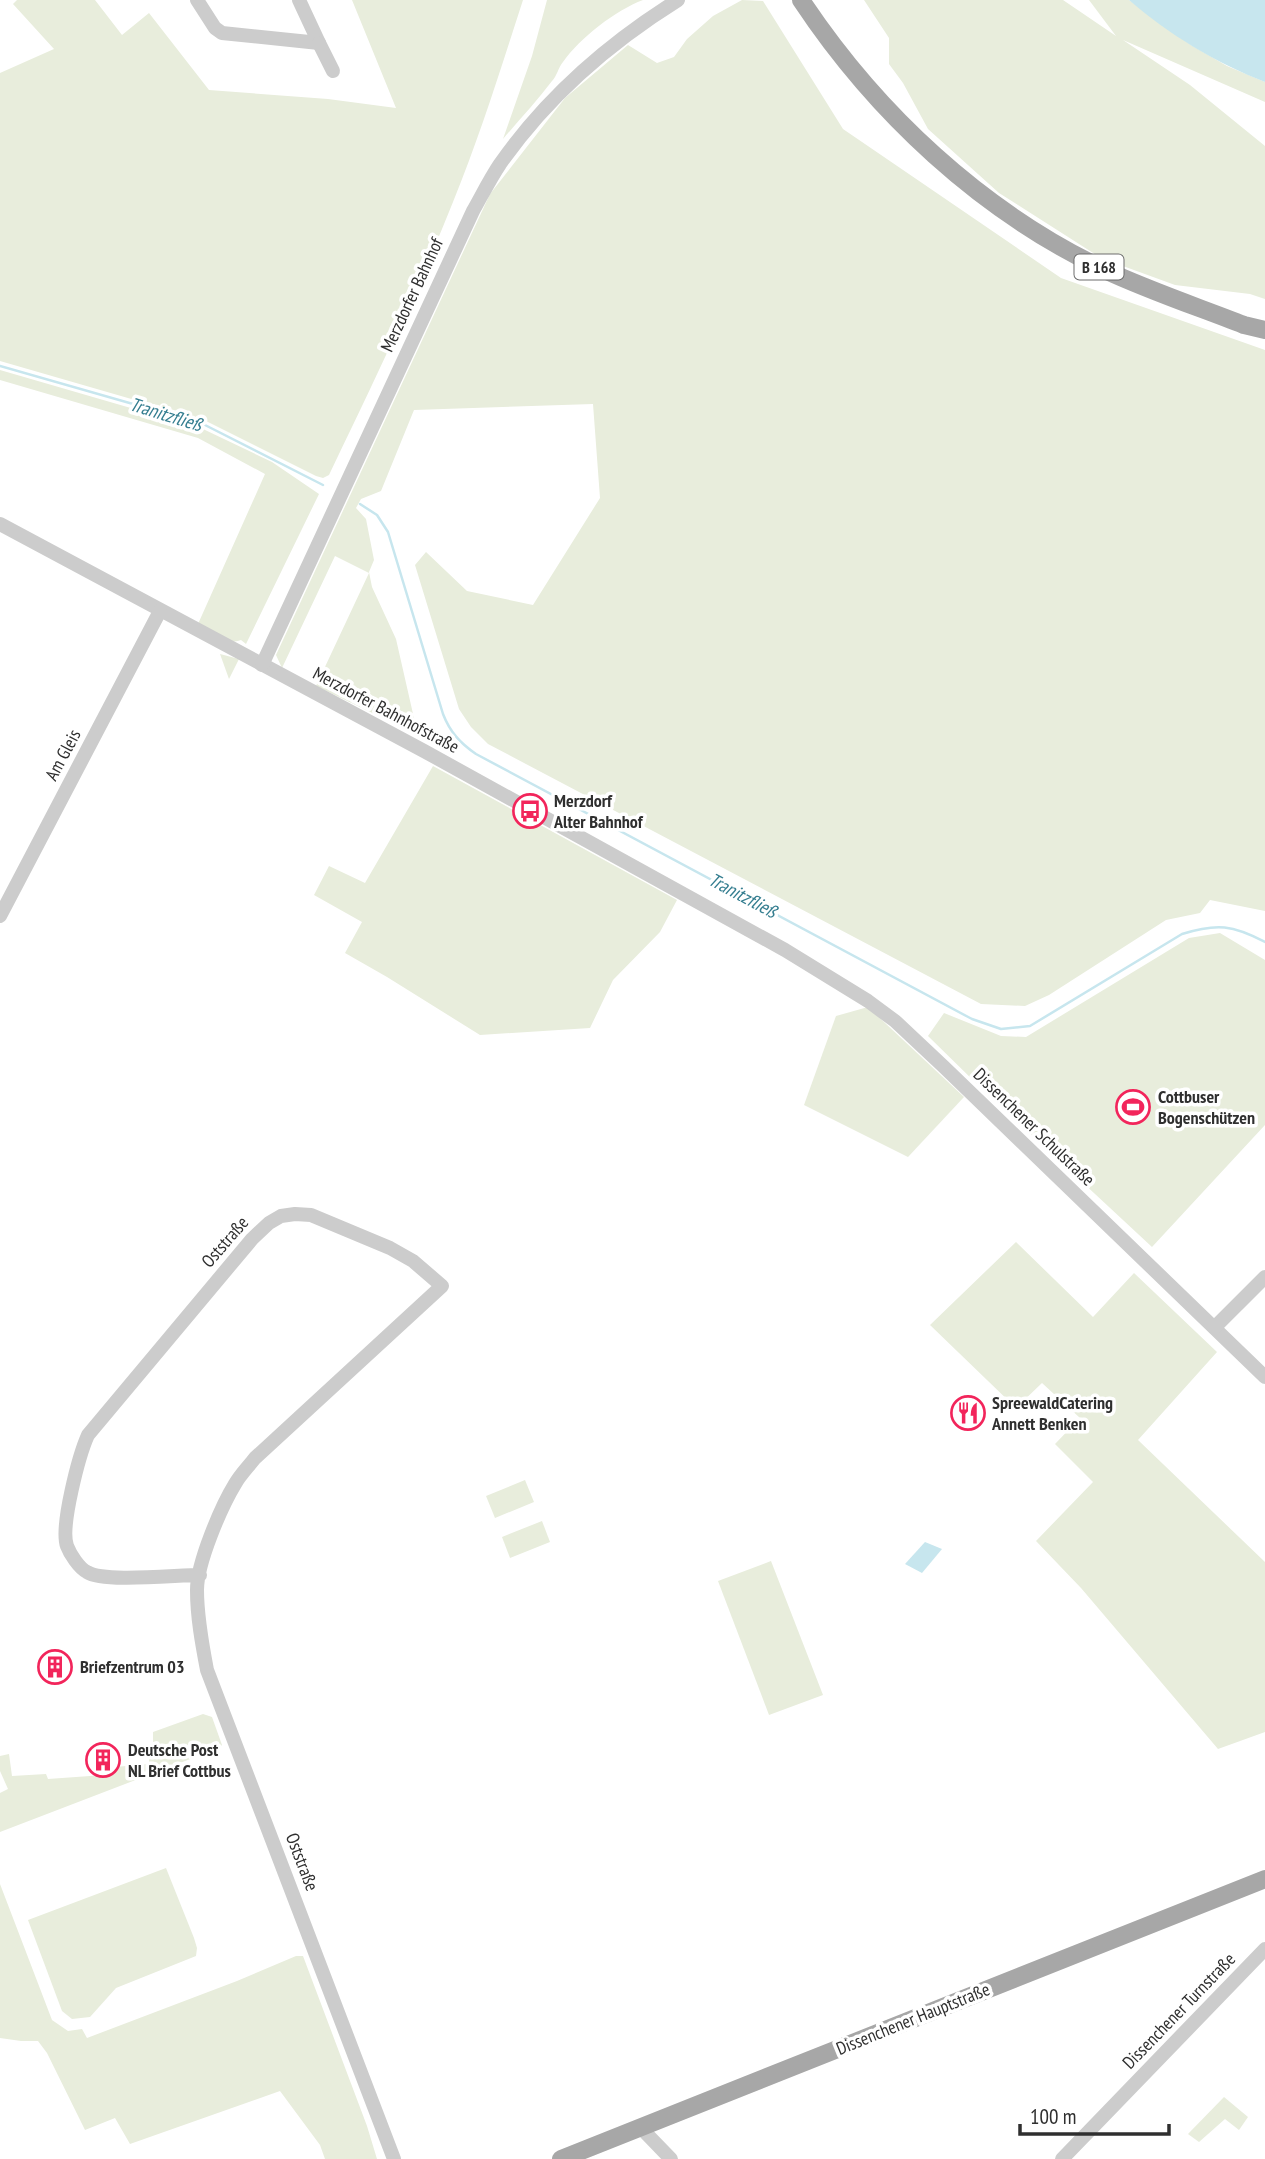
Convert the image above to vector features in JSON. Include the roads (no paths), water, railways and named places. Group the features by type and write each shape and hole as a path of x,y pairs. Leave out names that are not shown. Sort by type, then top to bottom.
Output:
{"main road":[{"name":"B 168","path":"801,0 830,43 889,111 994,204 1041,235 1105,270 1244,325 1265,330"},
{"name":"Dissenchener Hauptstraße","path":"561,2159 1265,1879"}],"street":[{"path":"197,0 215,28 222,33 319,43"},
{"path":"299,0 333,71"},
{"name":"Merzdorfer Bahnhof","path":"262,665 473,211 499,166 530,125 576,76 635,28 678,0"},
{"name":"Merzdorfer Bahnhofstraße","path":"0,524 435,757 753,933"},
{"name":"Am Gleis","path":"0,916 160,611"},
{"name":"Dissenchener Schulstraße","path":"753,933 869,1001 895,1021 1265,1377"},
{"name":"Oststraße","path":"200,1575 104,1578 86,1572 76,1560 67,1545 66,1526 81,1450 88,1435 252,1239 281,1216 311,1215 390,1248 413,1261 442,1286 255,1458 236,1482 221,1511 206,1548 200,1575 197,1586 198,1616 207,1670 394,2159"},
{"path":"1215,1327 1265,1278"},
{"name":"Dissenchener Turnstraße","path":"1062,2159 1265,1949"},
{"path":"640,2127 671,2159"}],"water":[{"path":"1129,0 1265,0 1265,82 1193,47"},
{"path":"925,1542 942,1549 922,1573 905,1564"}],"waterway":[{"name":"Tranitzfließ","path":"0,366 203,424 323,485"},
{"name":"Tranitzfließ","path":"360,504 377,515 388,532 443,714 452,732 465,746 972,1019 1001,1029 1030,1026 1182,934 1194,930 1215,927 1234,929 1265,942"}],"place":[{"name":"Merzdorf Alter Bahnhof","path":"530,811"},
{"name":"Cottbuser Bogenschützen","path":"1133,1107"},
{"name":"SpreewaldCatering Annett Benken","path":"968,1413"},
{"name":"Briefzentrum 03","path":"55,1667"},
{"name":"Deutsche Post NL Brief Cottbus","path":"103,1760"}]}
